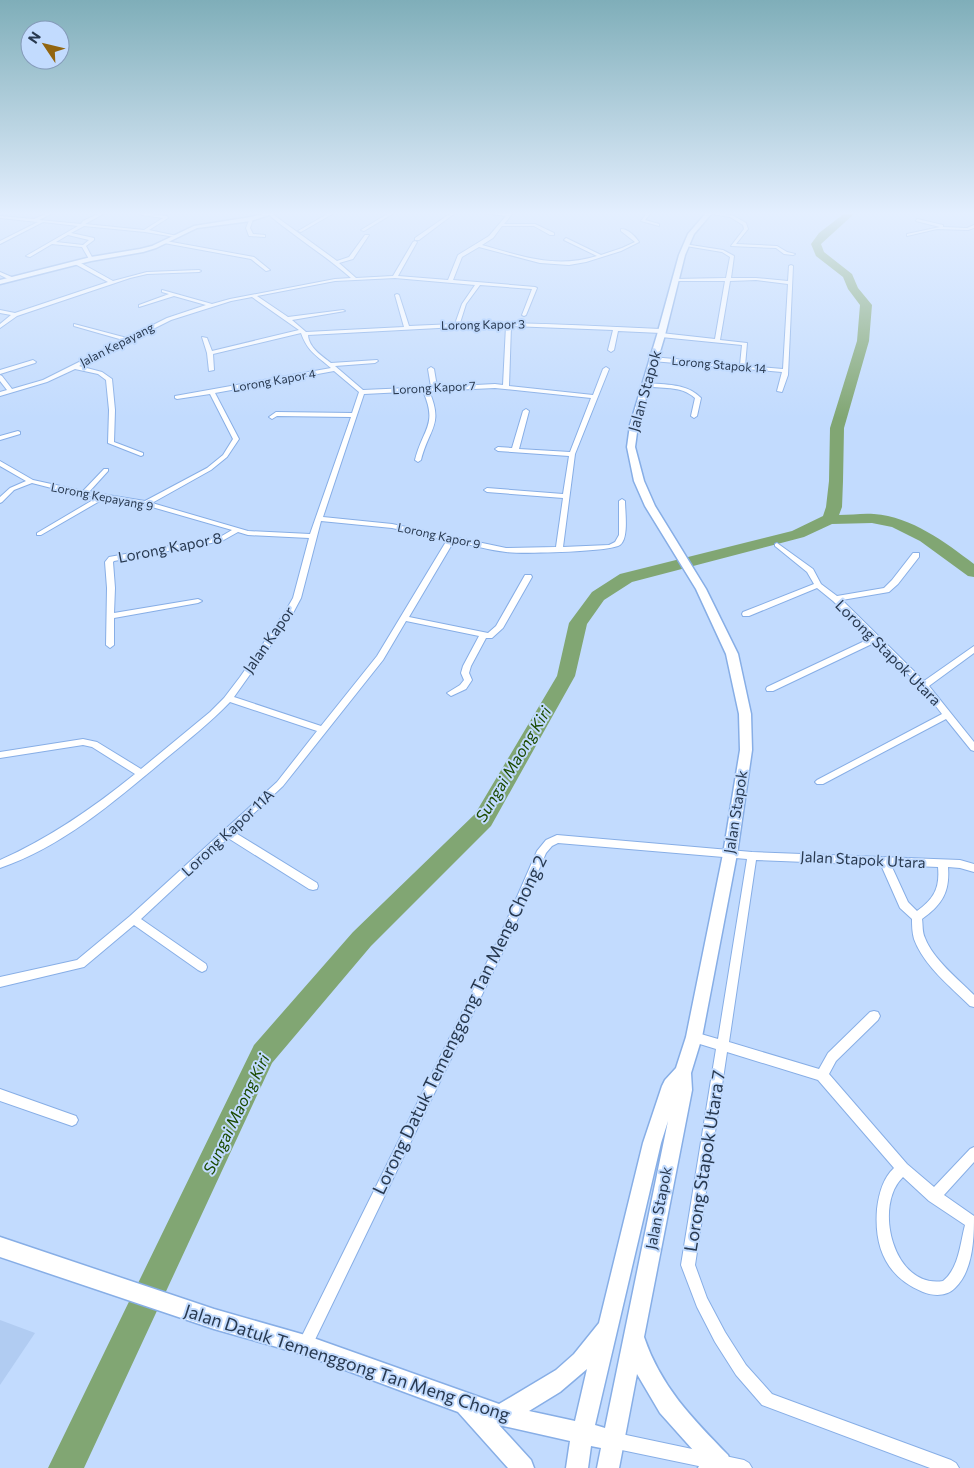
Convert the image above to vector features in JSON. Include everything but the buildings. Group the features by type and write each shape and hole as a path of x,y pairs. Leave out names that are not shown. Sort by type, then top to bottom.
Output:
{"main road":[{"name":"Jalan Stapok","path":"608,1468 612,1440 683,1090 683,1073 694,1037 730,854 746,750 745,714 741,688 732,654 701,589 650,506 639,481 631,447 652,359 675,282"},
{"path":"577,1468 582,1434 652,1143 671,1086 683,1073"},
{"name":"Jalan Datuk Temenggong Tan Meng Chong","path":"0,1247 214,1319 305,1345 465,1404 500,1415 612,1440"},
{"path":"500,1415 539,1394 560,1380 581,1362 608,1326 615,1302"},
{"path":"634,1334 644,1366 665,1403 715,1465"},
{"path":"465,1404 523,1468"}],"street":[{"path":"0,326 15,315 111,282"},
{"name":"Jalan Kepayang","path":"0,394 45,381 169,319 210,305 335,282"},
{"name":"Jalan Kepayang","path":"457,282 536,289 524,315"},
{"path":"717,341 728,282"},
{"path":"777,282 790,283 785,380 780,391"},
{"path":"457,325 464,304 479,283"},
{"path":"164,291 210,305"},
{"path":"142,306 174,294"},
{"path":"397,295 407,328"},
{"path":"254,296 288,319 304,333 310,348 362,392"},
{"path":"0,310 15,315"},
{"path":"288,319 343,311"},
{"path":"506,386 509,324"},
{"name":"Lorong Kapor 3","path":"210,353 304,333 457,325 509,324 616,328 661,333"},
{"path":"76,325 128,340"},
{"path":"611,350 616,328"},
{"path":"661,333 745,344 742,367"},
{"path":"204,338 210,353 211,370"},
{"name":"Lorong Stapok 14","path":"652,359 785,371"},
{"name":"Lorong Kapor 4","path":"177,397 375,361"},
{"path":"0,372 33,362"},
{"path":"75,367 100,373 110,379 112,410 110,443 141,454"},
{"path":"431,369 434,388"},
{"path":"559,549 572,454 606,369"},
{"path":"0,377 11,391"},
{"path":"646,385 680,388 695,394 698,398 694,416"},
{"name":"Lorong Kapor 7","path":"362,392 506,386 594,397"},
{"path":"418,460 419,452 435,412 425,389"},
{"name":"Lorong Kapor 4","path":"146,503 209,469 225,456 236,439 212,392"},
{"name":"Jalan Kapor","path":"0,864 31,851 63,833 142,774 213,715 228,698 298,598 313,536 362,392"},
{"path":"515,450 526,411"},
{"path":"272,417 276,414 354,416"},
{"path":"0,438 18,433"},
{"path":"498,449 572,454"},
{"name":"Lorong Kepayang 9","path":"0,463 31,481 84,493 146,503 237,530"},
{"path":"84,493 106,470"},
{"path":"0,500 12,489 31,481"},
{"path":"488,490 566,496"},
{"path":"39,534 104,496"},
{"name":"Lorong Kapor 9","path":"319,520 392,526 506,550 615,546 622,534 622,501"},
{"name":"Lorong Kapor 8","path":"110,645 109,562 112,559 222,539 237,530 248,533 313,536"},
{"name":"Lorong Kapor 11A","path":"0,982 80,964 134,919 280,784 380,658 452,538"},
{"name":"Lorong Stapok Utara","path":"777,545 810,571 818,585 836,599 924,685 974,748"},
{"path":"836,599 886,590 896,582 916,555"},
{"path":"404,618 488,636 499,628 528,577"},
{"path":"746,614 818,585"},
{"path":"110,616 198,601"},
{"path":"452,692 463,687 468,680 465,673 467,666 483,636"},
{"path":"770,689 876,639"},
{"path":"924,685 974,649"},
{"path":"228,698 323,730"},
{"path":"820,782 948,714"},
{"path":"0,755 83,742 94,744 142,774"},
{"path":"228,833 313,886"},
{"name":"Lorong Datuk Temenggong Tan Meng Chong 2","path":"305,1345 504,939 542,851 549,843 557,839 752,856"},
{"name":"Jalan Stapok Utara","path":"752,856 960,864 974,868"},
{"name":"Lorong Stapok Utara 7","path":"752,856 688,1265 709,1320 724,1345 767,1400 951,1468"},
{"path":"885,862 904,905 917,917 918,938 923,946 974,1002"},
{"path":"917,917 934,904 942,884 944,872 942,864"},
{"path":"134,919 202,967"},
{"path":"822,1075 832,1057 874,1016"},
{"path":"694,1037 822,1075 902,1168 934,1196 973,1223 959,1271 950,1285 935,1290 912,1282 895,1266 883,1237 883,1212 886,1193 890,1182 902,1168"},
{"path":"0,1094 72,1120"},
{"path":"934,1196 974,1153"},
{"path":"612,1440 715,1465 744,1468"}],"shaded area":[{"path":"0,1320 35,1333 0,1385"}],"waterway":[{"name":"Sungai Maong Kiri","path":"830,519 834,507 837,428 863,341 866,305 853,289 850,282"},
{"path":"830,519 872,518 898,524 926,538 974,572"},
{"name":"Sungai Maong Kiri","path":"66,1468 263,1054 362,939 483,820 566,676 578,623 598,596 626,578 798,534 830,519"}]}
